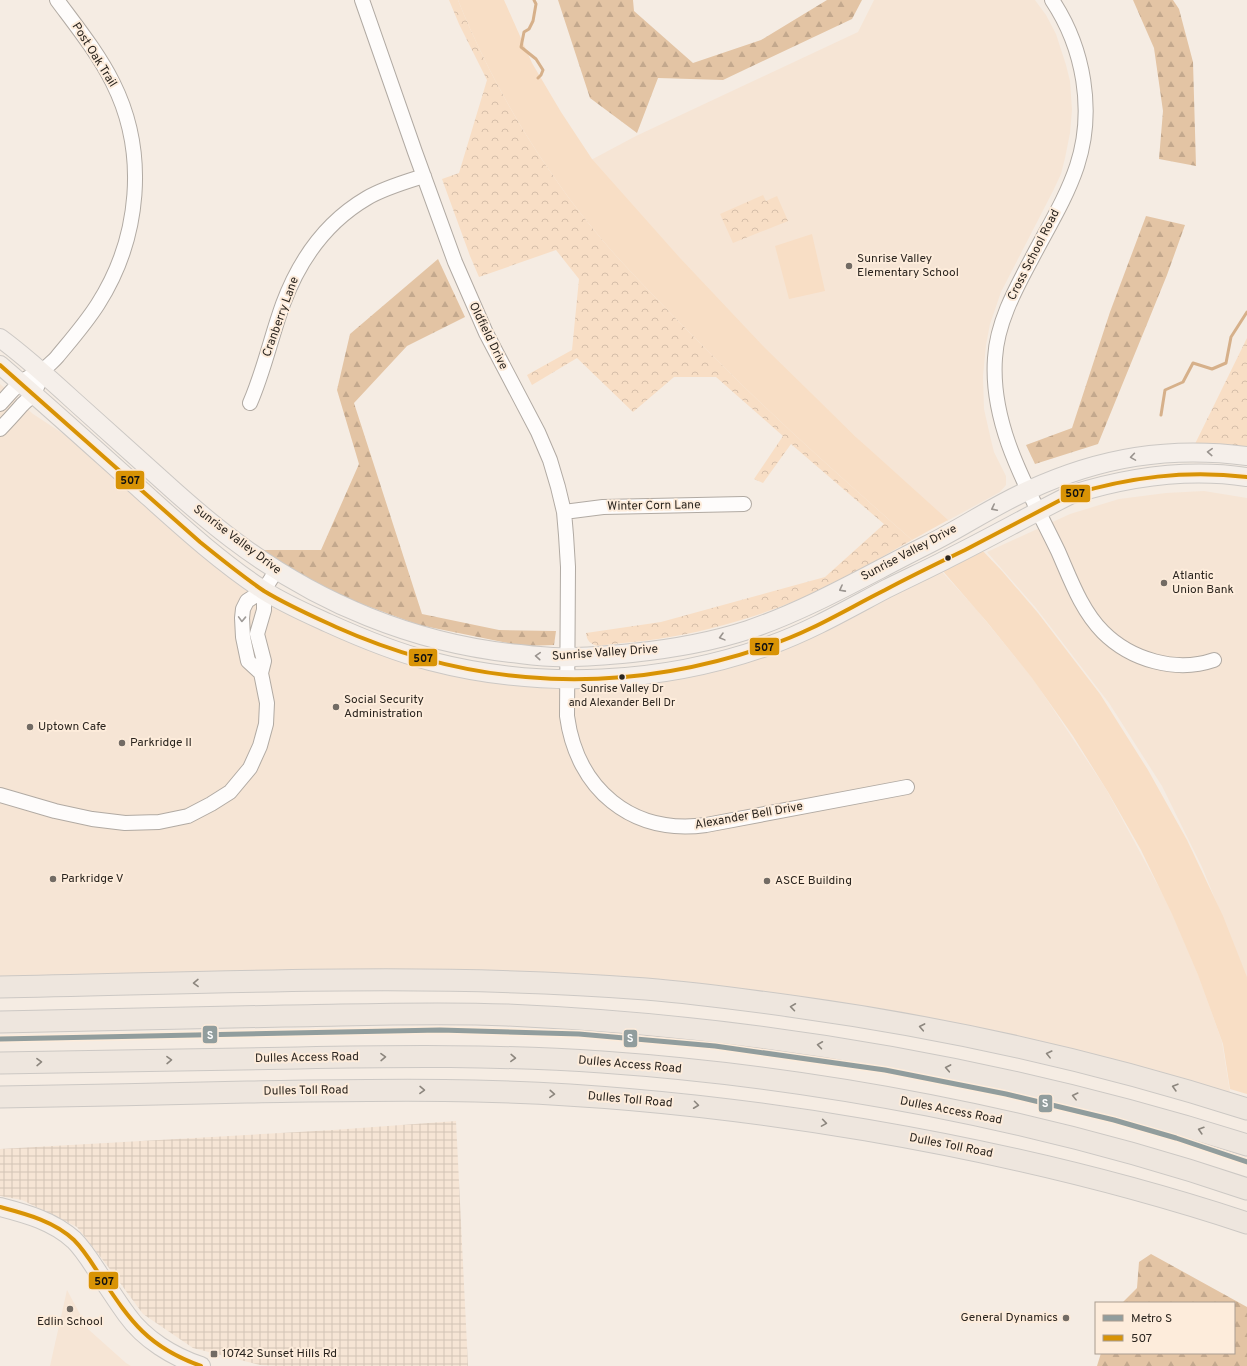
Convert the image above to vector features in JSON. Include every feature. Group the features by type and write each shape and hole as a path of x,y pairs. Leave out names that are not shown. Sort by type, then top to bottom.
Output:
{"highway":[{"path":"0,977 172,984"},
{"path":"0,987 432,980 509,982 645,989 703,995 837,1013 964,1035 1082,1062 1247,1109"},
{"path":"0,1022 399,1014 505,1015 674,1028 760,1037 845,1049 972,1072 1114,1106 1242,1143"},
{"name":"Dulles Access Road","path":"0,1063 439,1056 603,1062 709,1072 867,1094 999,1120 1147,1158 1247,1188"},
{"name":"Dulles Toll Road","path":"0,1097 391,1090 475,1091 621,1098 757,1113 904,1136 992,1154 1110,1182 1247,1223"},
{"path":"0,1109 215,1093"}],"main road":[{"name":"Sunrise Valley Drive","path":"0,338 42,372 199,513 230,538 276,571 317,594 388,625 443,642 500,652 568,658 651,651 683,646 747,630 823,599 943,537 978,516 1029,490 1090,466 1115,460 1172,453 1198,452 1247,456"},
{"name":"Sunrise Valley Drive","path":"0,365 175,520 226,562 264,590 313,616 368,641 430,661 481,672 567,679 606,678 676,670 735,656 772,645 816,626 1070,495 1101,485 1125,480 1179,474 1209,473 1247,477"},
{"path":"0,1207 36,1217 57,1227 75,1241 127,1316 144,1335 163,1348 201,1366"}],"street":[{"name":"Post Oak Trail","path":"42,372 83,325 98,305 111,283 128,240 135,194 133,147 120,98 103,66 57,0"},
{"name":"Oldfield Drive","path":"362,0 455,262 474,307 506,373 538,432 550,460 564,512 566,535 568,567 567,679"},
{"name":"Cross School Road","path":"1052,0 1073,39 1079,60 1084,82 1086,106 1084,131 1081,150 1074,173 1063,200 1011,301 1001,326 995,359 998,408 1005,435 1013,456 1038,511 1082,603 1091,618 1102,631 1129,652 1159,662 1177,665 1192,665 1214,660"},
{"name":"Cranberry Lane","path":"250,402 258,384 283,304 296,274 312,249 336,222 367,198 403,182 424,176"},
{"path":"0,404 20,382 32,375 42,372"},
{"path":"0,429 34,394 39,384 42,372"},
{"name":"Winter Corn Lane","path":"564,512 603,507 744,504"},
{"path":"261,673 248,661 243,638 243,609 247,601 264,590 276,571"},
{"path":"0,795 55,811 125,823 159,822 188,816 230,792 250,768 260,746 266,724 267,703 261,673 264,661 257,634 264,610 264,590"},
{"name":"Alexander Bell Drive","path":"567,679 567,716 569,732 573,747 581,765 600,791 613,802 628,812 655,823 676,827 706,825 907,787"}],"shaded area":[{"name":"Sunrise Valley Elementary School","path":"874,0 1035,0 1046,15 1056,34 1070,81 1072,110 1070,133 1061,174 1001,292 990,324 986,345 983,376 984,409 994,452 1006,476 1006,485 1000,492 947,521 900,479 762,347 675,256 591,160 636,136 858,32"},
{"path":"0,384 33,414 82,446 248,579 453,668 615,678 730,658 934,563 976,609 1034,680 1106,789 1170,908 1199,977 1222,1042 1232,1105 1104,1068 707,995 0,978"},
{"path":"1204,491 1247,498 1247,978 1202,867 1162,786 1109,703 1036,608 987,552 1070,514 1119,499 1166,493"},
{"path":"456,1121 468,1366 260,1365 193,1348 143,1314 77,1227 22,1200 0,1196 0,1149 333,1130"},
{"name":"Edlin School","path":"67,1290 88,1329 131,1366 50,1366"}],"green space":[{"path":"449,0 458,0 485,59 516,117 551,173 602,239 653,295 718,362 828,465 912,540 824,588 764,613 743,620 701,631 658,639 598,646 589,642 586,633 661,622 825,577 884,524 791,444 763,483 754,479 783,436 716,377 674,377 633,412 577,358 532,385 527,375 572,350 579,279 556,250 479,277 442,179 459,173 487,80 459,24"},
{"path":"458,0 504,0 532,63 561,112 592,159 680,258 765,348 856,437 948,520 912,540 828,465 718,362 614,254 570,199 533,145 500,89"},
{"path":"558,0 633,0 634,11 693,63 761,40 827,0 862,0 852,19 723,80 658,78 637,133 590,98"},
{"path":"1133,0 1173,0 1179,9 1193,62 1196,166 1159,159 1163,111 1154,48"},
{"path":"763,195 766,201 777,196 788,221 733,243 720,214"},
{"path":"1146,216 1185,225 1167,275 1098,444 1035,464 1026,445 1072,428 1110,312"},
{"path":"812,234 825,291 789,299 775,246"},
{"path":"438,259 465,317 407,346 354,403 422,614 499,630 556,631 554,645 522,646 419,625 337,595 261,550 321,550 359,464 337,390 350,334"},
{"path":"1247,338 1247,450 1193,448"},
{"path":"981,549 1038,613 1100,694 1148,770 1187,840 1223,916 1247,977 1247,1094 1230,1089 1223,1044 1198,975 1172,914 1141,850 1108,792 1073,736 1032,678 987,622 942,570"},
{"path":"1151,1254 1247,1307 1247,1366 1097,1366 1101,1354 1235,1354 1235,1302 1123,1302 1137,1288 1139,1262"}],"waterway":[{"path":"534,0 536,4 533,21 529,29 524,32 521,47 536,59 543,70 538,78"},
{"path":"1161,415 1165,390 1183,382 1193,363 1212,369 1226,363 1231,337 1247,312"}],"metro line":[{"name":"S","path":"0,1039 440,1030 579,1034 715,1046 885,1070 1006,1094 1114,1120 1176,1138 1247,1162"}],"transit line":[{"name":"507","path":"0,365 200,542 264,591 336,627 389,648 443,664 497,674 551,679 606,678 660,673 715,661 785,640 828,620 1070,495 1114,484 1158,477 1202,474 1247,477"},
{"name":"507","path":"0,1207 39,1219 66,1233 89,1258 122,1307 142,1331 167,1350 183,1359 201,1366"}],"place":[{"name":"Sunrise Valley Elementary School","path":"849,266"},
{"name":"Atlantic Union Bank","path":"1164,583"},
{"name":"Sunrise Valley Dr and Alexander Bell Dr","path":"622,677"},
{"name":"Social Security Administration","path":"336,707"},
{"name":"Uptown Cafe","path":"30,727"},
{"name":"Parkridge II","path":"122,743"},
{"name":"Parkridge V","path":"53,879"},
{"name":"ASCE Building","path":"767,881"},
{"name":"Edlin School","path":"70,1309"},
{"name":"General Dynamics","path":"1066,1318"},
{"name":"10742 Sunset Hills Rd","path":"214,1354"}]}
